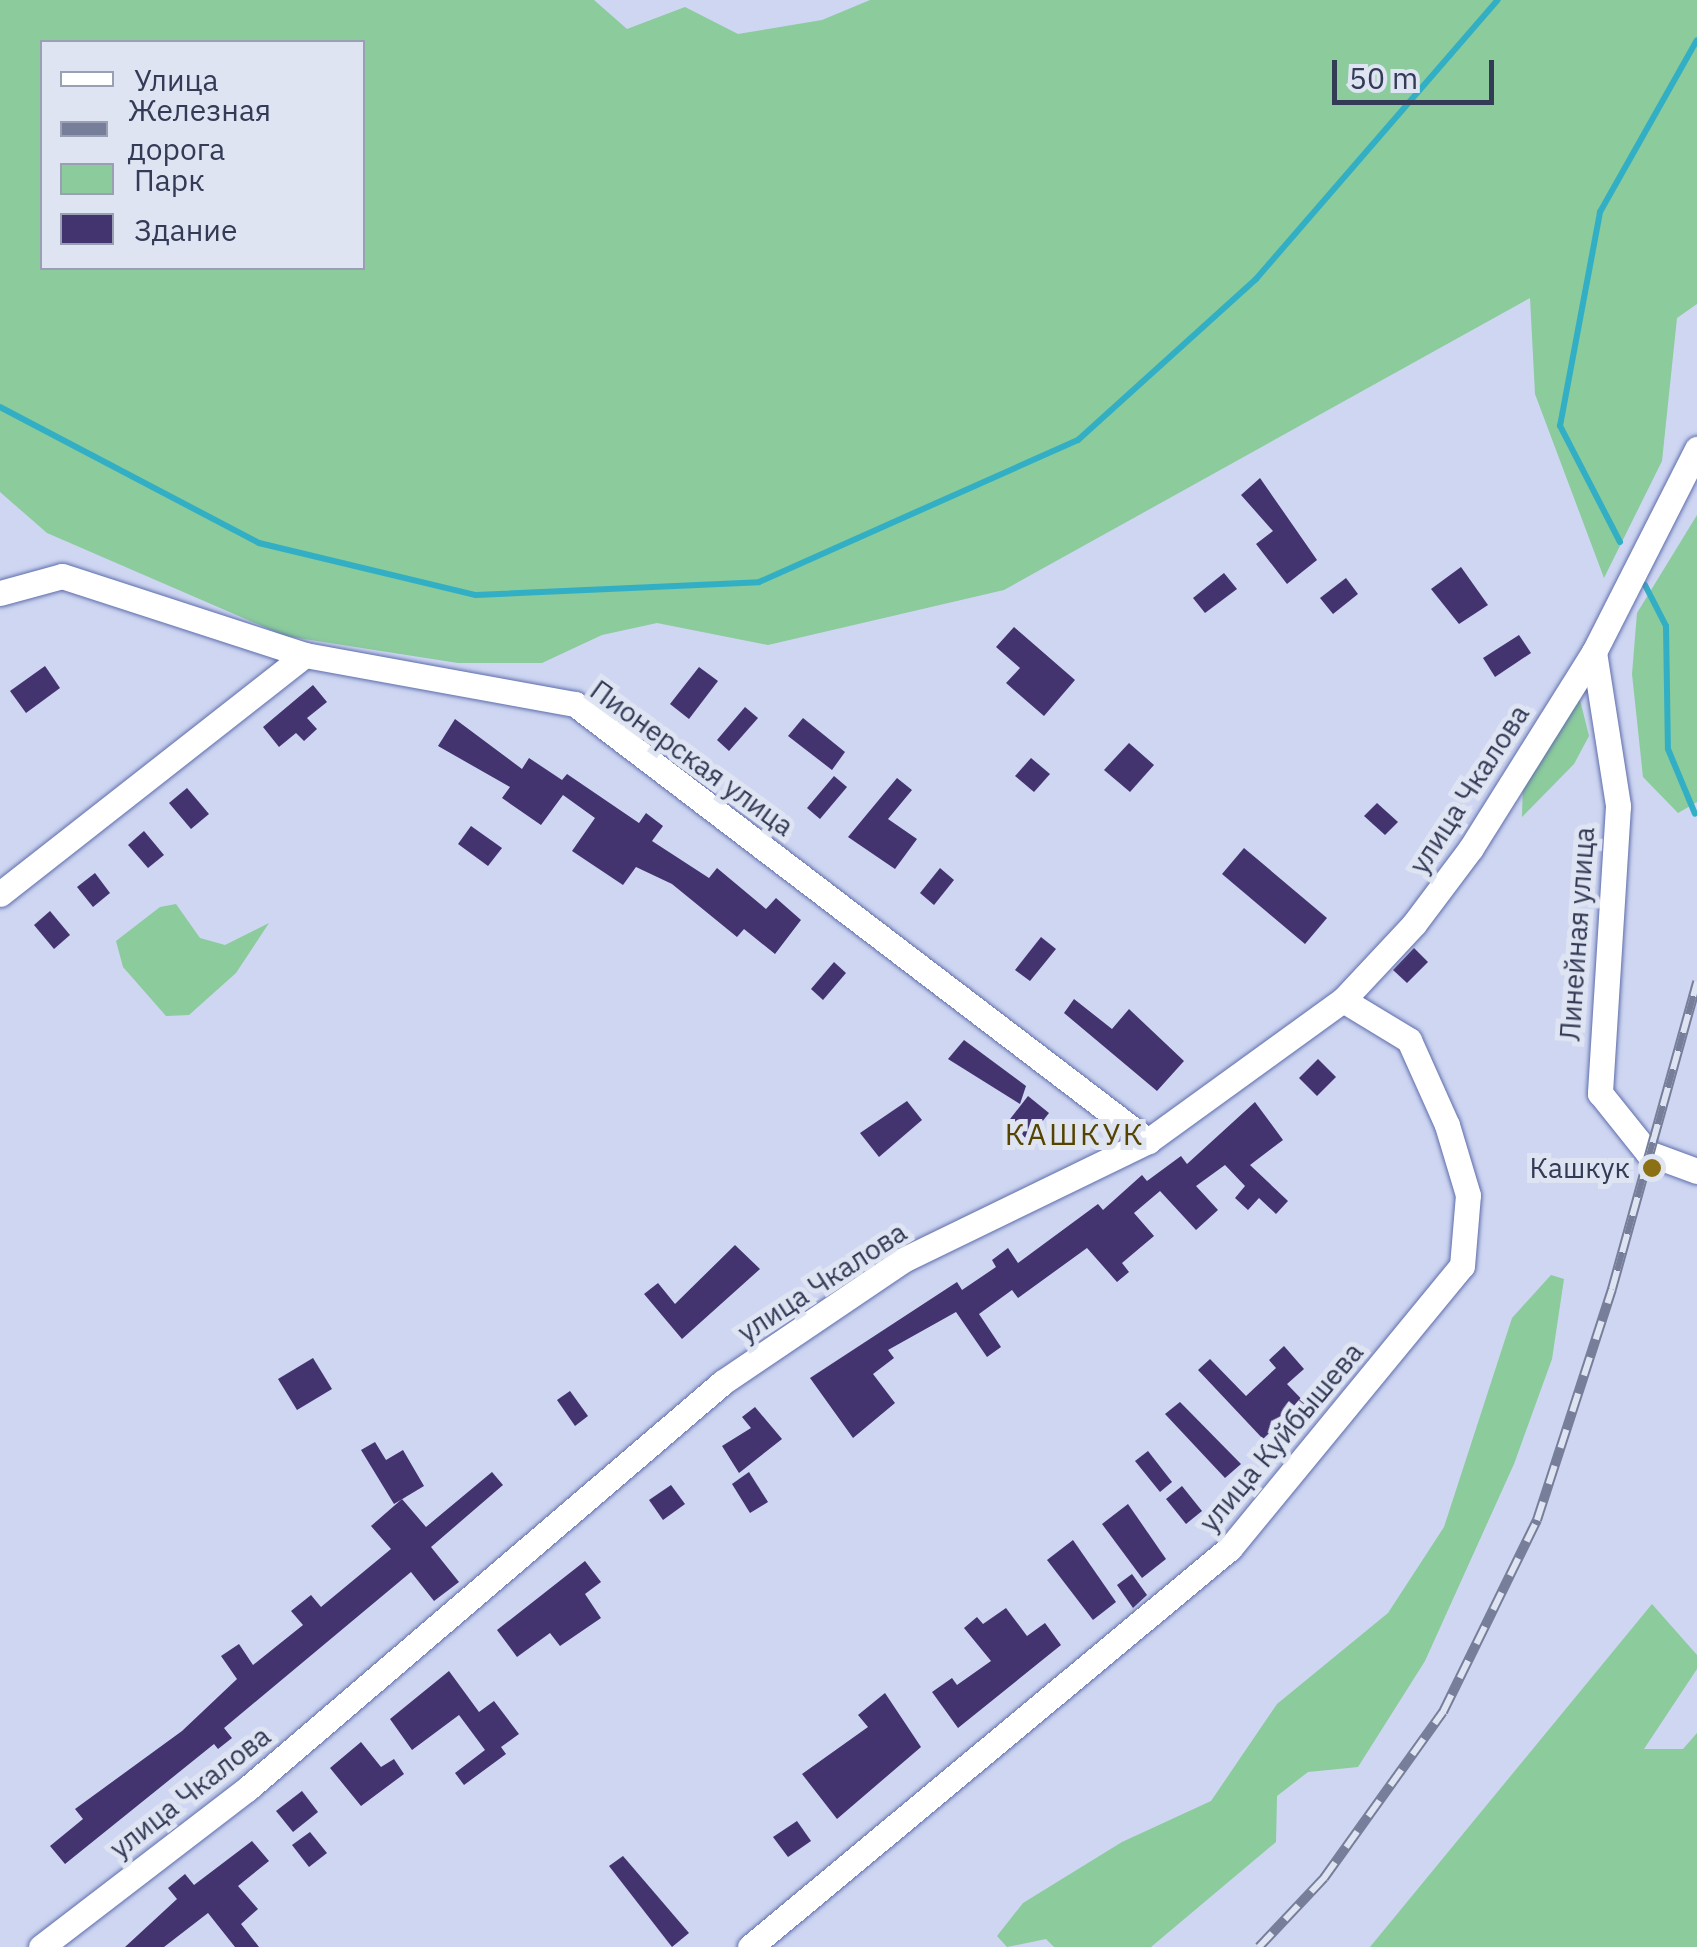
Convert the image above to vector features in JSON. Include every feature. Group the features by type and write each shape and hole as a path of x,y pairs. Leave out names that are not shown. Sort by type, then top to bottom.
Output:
{"street":[{"name":"улица Чкалова","path":"41,1947 246,1788 723,1382 903,1260 1148,1141 1342,1000 1414,924 1472,848 1594,652 1697,449"},
{"name":"Пионерская улица","path":"0,593 62,576 306,655 575,704 1148,1141"},
{"name":"Линейная улица","path":"1594,652 1618,806 1600,1093 1648,1153 1697,1171"},
{"path":"0,894 306,655"},
{"name":"улица Куйбышева","path":"750,1947 1230,1548 1462,1266 1468,1194 1416,1057 1408,1040 1342,1000"}],"green space":[{"path":"0,0 594,0 627,29 685,7 738,34 822,20 870,0 1697,0 1697,304 1677,318 1662,461 1604,578 1535,394 1530,298 1004,590 768,645 657,623 602,635 542,663 458,663 285,636 47,533 0,492"},
{"path":"1697,515 1697,802 1678,813 1643,777 1632,674 1637,613"},
{"path":"1580,700 1589,736 1574,764 1522,817 1523,780 1566,710"},
{"path":"176,904 200,938 225,945 269,923 236,973 189,1015 166,1016 123,967 116,941 160,907"},
{"path":"1551,1275 1564,1279 1552,1359 1514,1464 1425,1661 1358,1767 1308,1772 1277,1796 1276,1842 1151,1947 1054,1947 1046,1939 1007,1947 997,1936 1023,1903 1122,1842 1211,1801 1277,1704 1388,1613 1444,1527 1512,1318"},
{"path":"1652,1604 1697,1655 1697,1669 1644,1749 1683,1749 1697,1733 1697,1947 1370,1947"}],"building":[{"path":"1260,478 1317,560 1287,584 1256,544 1273,531 1241,495"},
{"path":"1461,567 1488,605 1459,624 1431,589"},
{"path":"1224,573 1237,589 1205,613 1193,598"},
{"path":"1346,578 1358,594 1333,614 1320,598"},
{"path":"1014,627 1075,680 1044,716 1006,683 1020,668 996,647"},
{"path":"1519,635 1531,653 1495,677 1483,658"},
{"path":"45,666 60,688 26,713 10,691"},
{"path":"699,667 718,681 689,719 670,704"},
{"path":"313,685 327,702 307,718 317,729 304,741 296,733 279,747 263,727"},
{"path":"745,707 758,718 729,751 717,740"},
{"path":"803,718 845,752 832,770 788,736"},
{"path":"455,719 522,769 529,758 562,780 567,774 639,823 646,813 663,826 652,841 709,878 717,868 766,909 776,898 801,920 775,954 744,929 737,937 672,884 636,867 623,885 572,851 595,818 563,795 541,825 502,798 510,787 438,746"},
{"path":"1129,743 1154,765 1130,792 1104,770"},
{"path":"1031,758 1050,774 1034,792 1015,776"},
{"path":"834,776 847,787 820,819 807,808"},
{"path":"897,778 912,790 888,819 917,839 895,869 848,837"},
{"path":"187,788 209,814 191,829 169,803"},
{"path":"1377,803 1398,822 1385,835 1364,816"},
{"path":"471,826 502,848 488,866 458,844"},
{"path":"144,831 164,855 148,868 128,845"},
{"path":"1244,848 1327,918 1305,944 1222,874"},
{"path":"940,868 954,880 934,905 920,893"},
{"path":"95,873 110,893 93,907 77,887"},
{"path":"50,911 70,935 54,949 34,925"},
{"path":"1041,937 1056,949 1030,981 1015,970"},
{"path":"1414,948 1428,962 1407,983 1393,970"},
{"path":"834,962 846,973 823,1000 811,989"},
{"path":"1074,999 1112,1029 1129,1009 1184,1061 1157,1091 1064,1013"},
{"path":"964,1040 1026,1086 1020,1104 948,1059"},
{"path":"1318,1059 1336,1077 1317,1096 1299,1078"},
{"path":"1028,1096 1049,1113 1028,1140 1007,1123"},
{"path":"907,1101 922,1120 879,1157 860,1133"},
{"path":"1255,1102 1283,1140 1250,1165 1288,1201 1276,1214 1259,1198 1248,1210 1235,1198 1245,1186 1225,1165 1196,1186 1218,1210 1196,1230 1160,1191 1134,1213 1154,1236 1122,1263 1129,1272 1117,1282 1087,1248 1018,1298 1012,1290 979,1314 1001,1347 987,1357 956,1312 888,1350 894,1358 873,1374 895,1403 853,1438 810,1378 957,1282 962,1290 996,1267 992,1260 1008,1248 1018,1263 1098,1204 1103,1210 1142,1175 1147,1181 1181,1156 1187,1164"},
{"path":"735,1245 760,1269 682,1339 644,1294 658,1283 675,1304"},
{"path":"1284,1346 1304,1369 1287,1384 1312,1410 1300,1422 1291,1412 1263,1439 1198,1370 1210,1359 1246,1396 1276,1368 1269,1360"},
{"path":"313,1358 332,1389 297,1410 278,1379"},
{"path":"570,1391 588,1416 575,1426 557,1400"},
{"path":"1180,1402 1241,1464 1225,1478 1165,1414"},
{"path":"755,1407 782,1439 739,1473 722,1446 751,1428 742,1417"},
{"path":"375,1442 386,1460 403,1450 424,1486 394,1504 361,1450"},
{"path":"1148,1451 1172,1482 1160,1492 1135,1461"},
{"path":"492,1472 503,1485 431,1547 459,1582 434,1601 411,1572 224,1728 232,1738 218,1749 214,1744 65,1864 50,1846 83,1819 75,1809 182,1731 237,1679 221,1656 239,1644 253,1665 303,1625 291,1611 311,1595 321,1607 391,1549 371,1526 402,1499 426,1527"},
{"path":"749,1472 768,1502 750,1513 732,1484"},
{"path":"671,1485 685,1504 663,1520 649,1500"},
{"path":"1182,1486 1202,1511 1186,1524 1166,1499"},
{"path":"1128,1504 1166,1559 1142,1578 1102,1524"},
{"path":"1073,1540 1116,1602 1093,1620 1047,1560"},
{"path":"585,1561 601,1582 585,1594 601,1618 560,1646 550,1633 517,1657 497,1630"},
{"path":"1132,1574 1147,1595 1133,1608 1117,1585"},
{"path":"1006,1608 1027,1636 1045,1623 1061,1645 958,1728 932,1692 952,1678 957,1685 991,1661 964,1628 977,1617 983,1624"},
{"path":"449,1671 479,1712 494,1701 519,1734 501,1747 506,1754 464,1785 455,1773 485,1750 459,1715 412,1750 390,1719"},
{"path":"885,1693 921,1747 837,1819 802,1774 868,1727 858,1715"},
{"path":"361,1742 381,1767 394,1759 404,1774 361,1806 330,1768"},
{"path":"302,1791 318,1812 293,1832 276,1811"},
{"path":"797,1821 811,1841 788,1857 773,1837"},
{"path":"310,1832 327,1853 309,1867 292,1845"},
{"path":"252,1841 269,1861 238,1886 258,1909 241,1924 259,1947 235,1947 208,1913 164,1947 125,1947 177,1899 168,1888 185,1874 194,1885"},
{"path":"623,1856 689,1933 672,1947 609,1866"}],"waterway":[{"path":"0,407 259,543 476,595 759,582 1078,440 1256,279 1498,0"},
{"path":"1620,542 1560,426 1600,212 1697,40"},
{"path":"1645,585 1666,626 1668,749 1695,814"}],"railway":[{"path":"1259,1947 1324,1878 1443,1712 1537,1520 1612,1289 1697,982"}],"place":[{"name":"Кашкук","path":"1652,1168"}],"district":[{"name":"КАШКУК","path":"1075,1134"}]}
